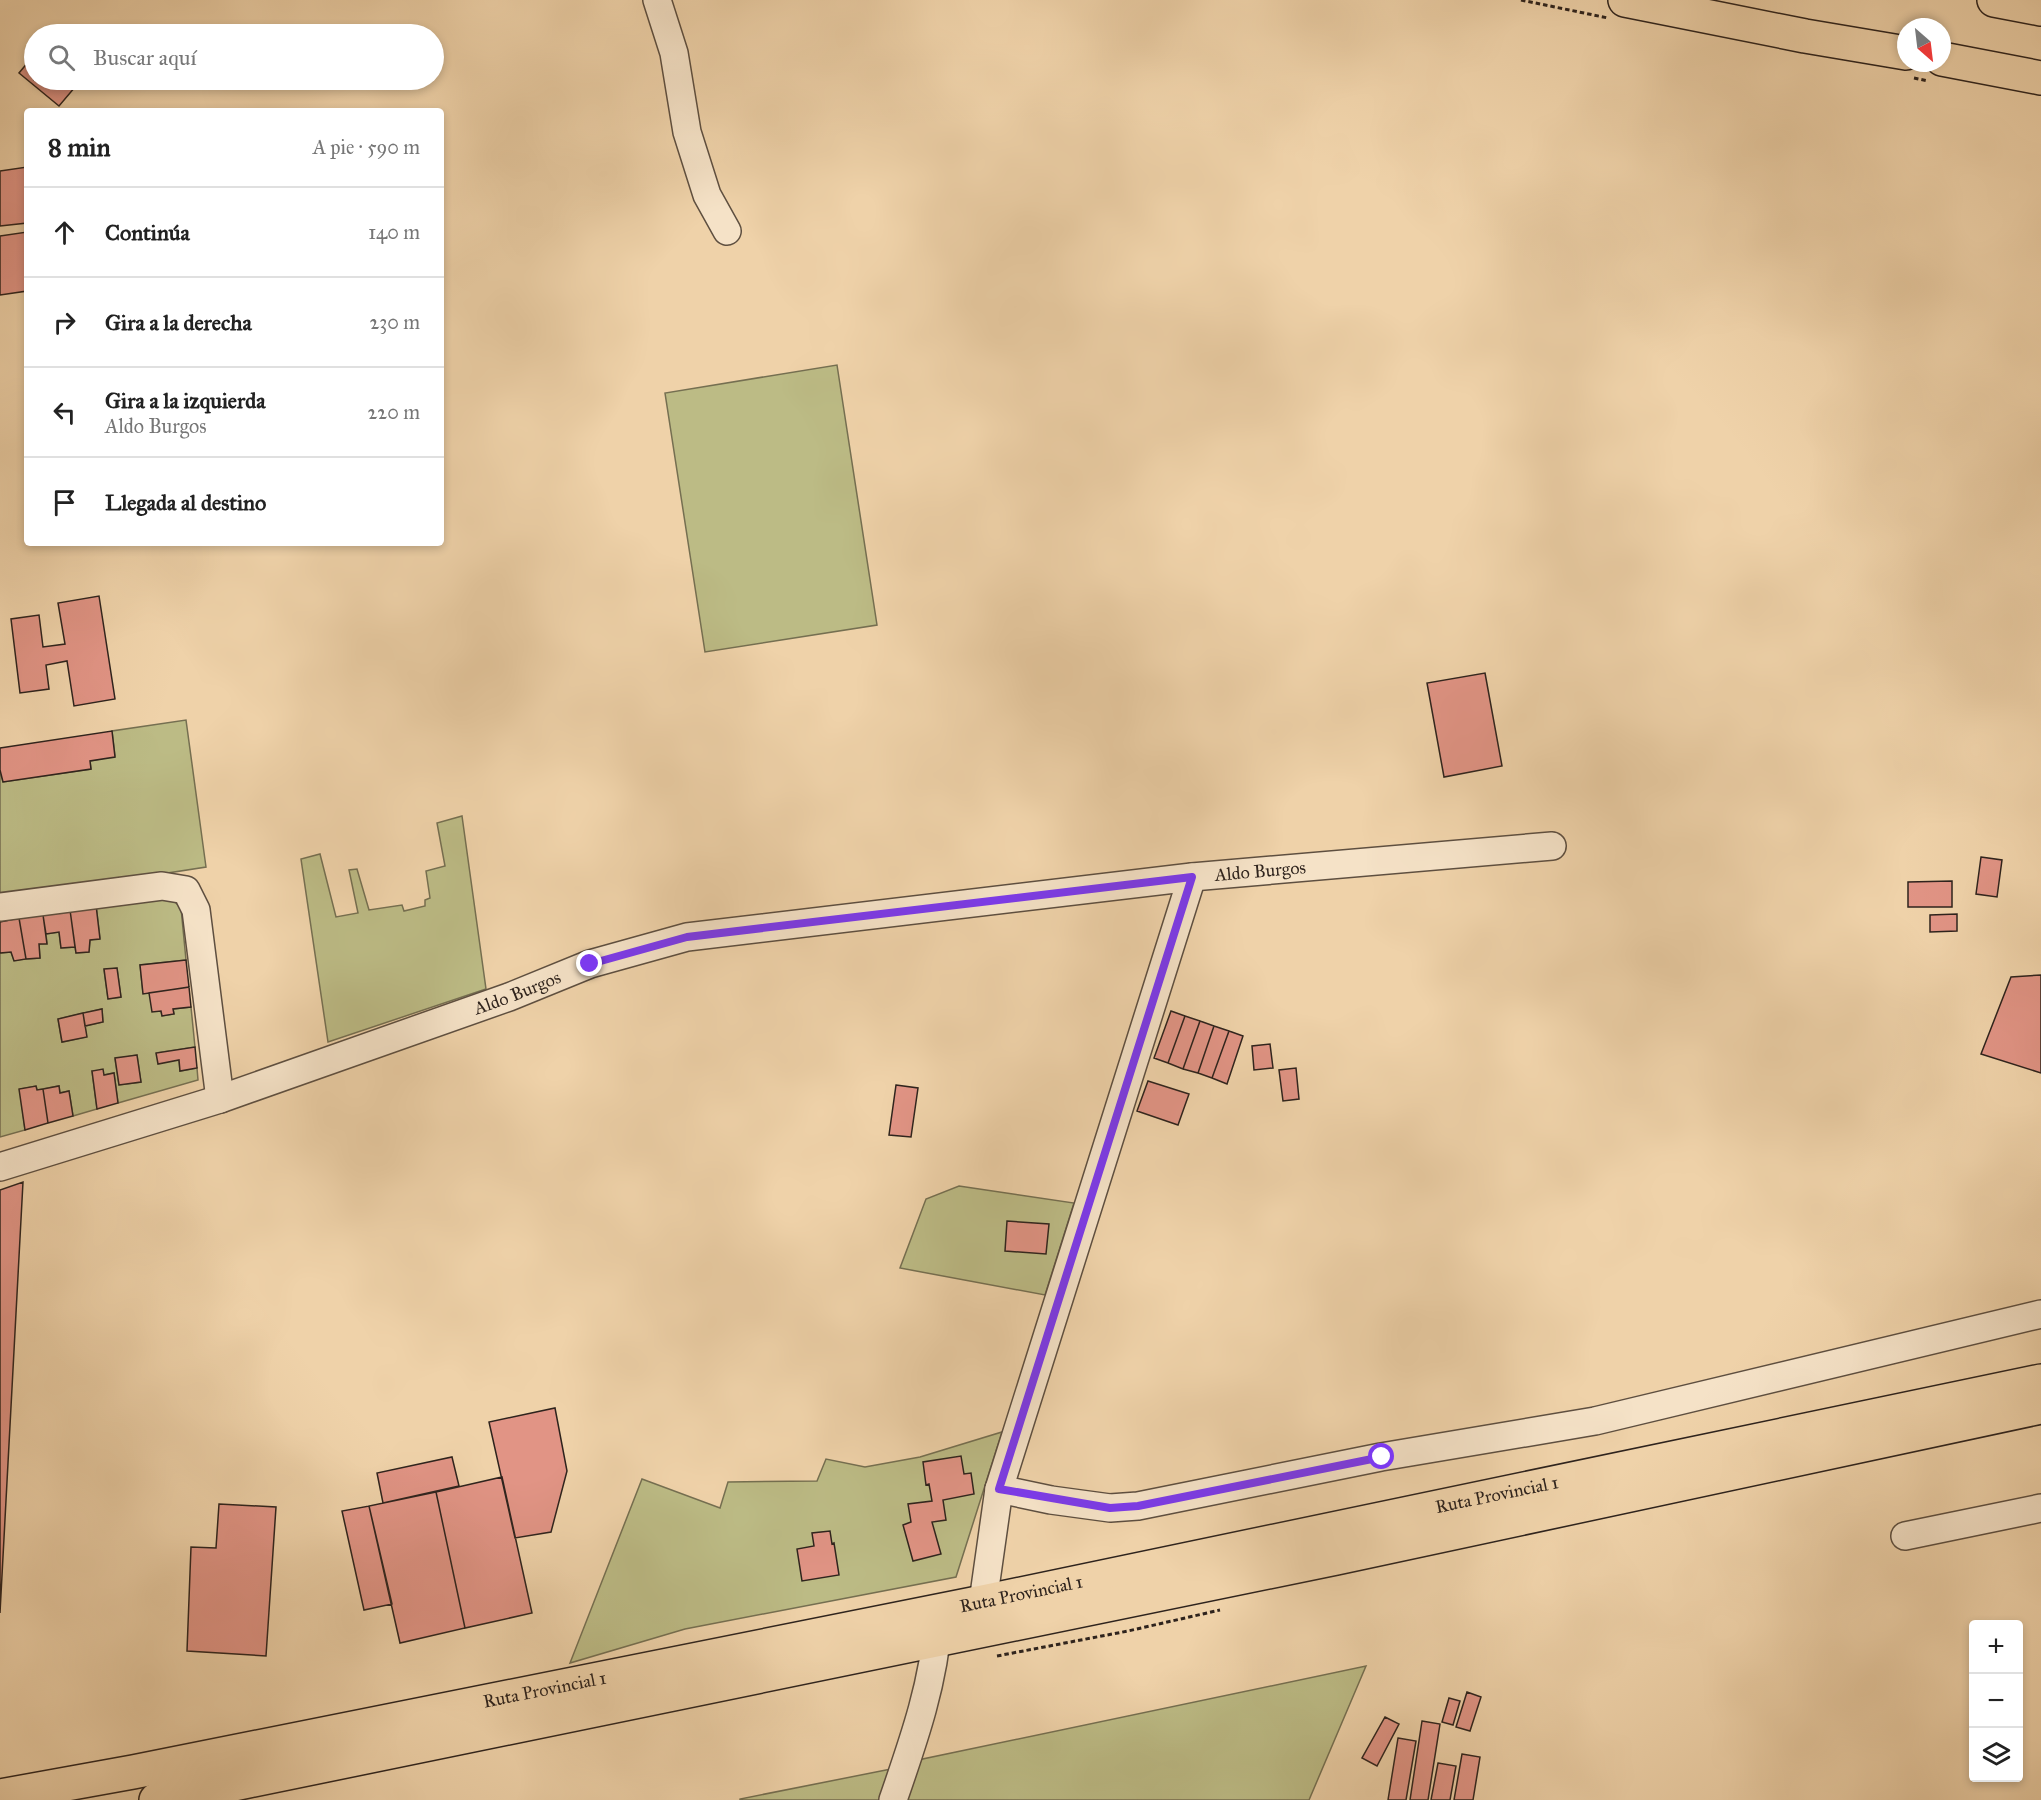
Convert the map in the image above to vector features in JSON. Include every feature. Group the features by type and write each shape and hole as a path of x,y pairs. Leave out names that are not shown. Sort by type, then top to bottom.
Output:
{"main road":[{"path":"1625,0 1897,51"},
{"path":"1994,0 2041,9"},
{"path":"1951,61 2041,78"},
{"name":"Ruta Provincial 1","path":"0,1796 983,1616 2041,1381"},
{"name":"Ruta Provincial 1","path":"983,1616 1336,1558 2041,1407"},
{"name":"Ruta Provincial 1","path":"156,1800 937,1625"}],"street":[{"path":"657,0 674,53 687,132 707,195 727,231"},
{"name":"Aldo Burgos","path":"0,1167 220,1099 509,997 590,964 687,937 1192,877 1552,846"},
{"path":"983,1616 999,1489 1192,877"},
{"path":"0,907 162,886 186,890 196,910 220,1099"},
{"path":"999,1489 1110,1508 1138,1506 1382,1457 1595,1421 2041,1314"},
{"path":"1905,1536 2041,1508"},
{"path":"893,1800 919,1725 937,1625"}],"shaded area":[{"path":"837,365 877,625 705,652 665,393"},
{"path":"186,720 206,867 0,899 0,770 3,782 91,769 90,761 115,756 112,731"},
{"path":"462,816 486,989 328,1042 301,859 320,854 336,917 358,913 349,870 357,869 369,910 402,905 404,911 425,906 425,900 430,898 426,871 445,866 437,823"},
{"path":"158,896 173,900 181,908 186,960 140,965 143,993 149,993 162,1016 174,1014 173,1009 191,1007 195,1047 156,1053 179,1060 180,1071 197,1068 198,1080 118,1103 114,1073 104,1075 92,1071 97,1109 73,1116 69,1091 60,1093 59,1086 37,1090 36,1086 20,1089 25,1130 0,1137 0,951 1,953 11,952 14,960 40,958 39,944 47,943 46,934 59,932 61,948 75,947 76,953 89,952 90,940 100,938 96,905","holes":["117,968 121,997 108,999 104,970","102,1009 103,1022 85,1026 86,1037 62,1042 58,1019","137,1055 141,1082 119,1085 115,1059"]},
{"path":"959,1186 1074,1203 1045,1295 900,1268 926,1199"},
{"path":"1002,1432 956,1577 685,1629 570,1663 642,1479 720,1508 728,1482 817,1481 826,1459 865,1467 920,1457"},
{"path":"1366,1666 1309,1800 906,1800 918,1760"},
{"path":"891,1769 880,1800 740,1800 740,1799"}],"building":[{"path":"24,67 24,77 19,73"},
{"path":"40,90 73,90 59,106"},
{"path":"24,167 24,223 0,226 0,171"},
{"path":"24,232 24,291 0,295 0,236"},
{"path":"99,596 115,699 74,706 67,661 46,665 49,689 20,693 11,619 39,615 43,647 65,644 58,603"},
{"path":"1485,673 1502,766 1444,777 1427,683"},
{"path":"112,731 115,757 90,761 91,769 3,782 0,770 0,748"},
{"path":"1981,857 2002,860 1997,897 1976,894"},
{"path":"1952,881 1952,907 1908,907 1908,882"},
{"path":"96,905 100,939 90,940 89,952 76,953 70,910"},
{"path":"70,910 75,947 61,948 59,932 46,934 43,915"},
{"path":"1957,914 1957,931 1930,932 1930,915"},
{"path":"43,915 47,944 39,944 40,958 26,959 19,918"},
{"path":"19,918 26,959 14,961 11,952 0,953 0,922"},
{"path":"186,960 189,987 143,994 140,965"},
{"path":"117,968 121,997 108,999 104,969"},
{"path":"2041,975 2041,1073 1981,1054 2011,977"},
{"path":"189,987 191,1007 173,1009 174,1014 162,1016 161,1011 152,1012 149,993"},
{"path":"102,1009 103,1022 85,1026 83,1013"},
{"path":"1171,1011 1185,1016 1168,1063 1154,1058"},
{"path":"83,1013 87,1037 62,1042 58,1019"},
{"path":"1185,1016 1200,1021 1183,1069 1168,1063"},
{"path":"1200,1021 1214,1026 1198,1073 1183,1069"},
{"path":"1214,1026 1229,1031 1212,1078 1198,1073"},
{"path":"1229,1031 1243,1036 1227,1084 1212,1078"},
{"path":"1270,1044 1273,1068 1254,1070 1252,1046"},
{"path":"195,1047 197,1068 180,1071 179,1060 158,1064 156,1053"},
{"path":"137,1055 141,1082 119,1085 115,1058"},
{"path":"1296,1068 1299,1099 1283,1101 1279,1070"},
{"path":"103,1069 104,1075 114,1073 118,1103 97,1109 92,1071"},
{"path":"1148,1081 1189,1094 1178,1125 1137,1111"},
{"path":"896,1085 918,1088 911,1137 889,1135"},
{"path":"36,1086 37,1090 43,1089 48,1123 25,1130 19,1089"},
{"path":"59,1086 60,1093 69,1091 73,1116 48,1123 43,1089"},
{"path":"23,1182 0,1613 0,1190"},
{"path":"1007,1221 1049,1224 1046,1254 1005,1251"},
{"path":"555,1408 567,1471 551,1532 515,1538 489,1422"},
{"path":"961,1456 964,1474 971,1473 974,1494 943,1500 946,1520 932,1522 941,1554 913,1561 903,1525 911,1522 908,1504 932,1501 929,1484 926,1485 923,1462"},
{"path":"452,1457 459,1486 383,1503 377,1473"},
{"path":"502,1477 532,1613 465,1628 436,1492"},
{"path":"436,1492 465,1628 400,1643 369,1506"},
{"path":"219,1504 276,1507 266,1656 187,1651 191,1547 216,1548"},
{"path":"369,1506 392,1604 364,1610 342,1511"},
{"path":"830,1531 839,1575 802,1581 797,1549 814,1546 812,1533"},
{"path":"1467,1692 1481,1697 1470,1731 1456,1727"},
{"path":"1449,1698 1460,1701 1453,1725 1442,1722"},
{"path":"1385,1717 1399,1724 1377,1766 1362,1758"},
{"path":"1422,1721 1440,1724 1428,1800 1410,1800"},
{"path":"1398,1738 1416,1741 1406,1800 1388,1800"},
{"path":"1462,1754 1480,1757 1473,1800 1454,1800"},
{"path":"1438,1763 1456,1766 1450,1800 1431,1800"}],"route":[{"path":"590,964 687,937 1192,877 999,1489 1051,1500 1110,1508 1138,1506 1382,1457"}]}
